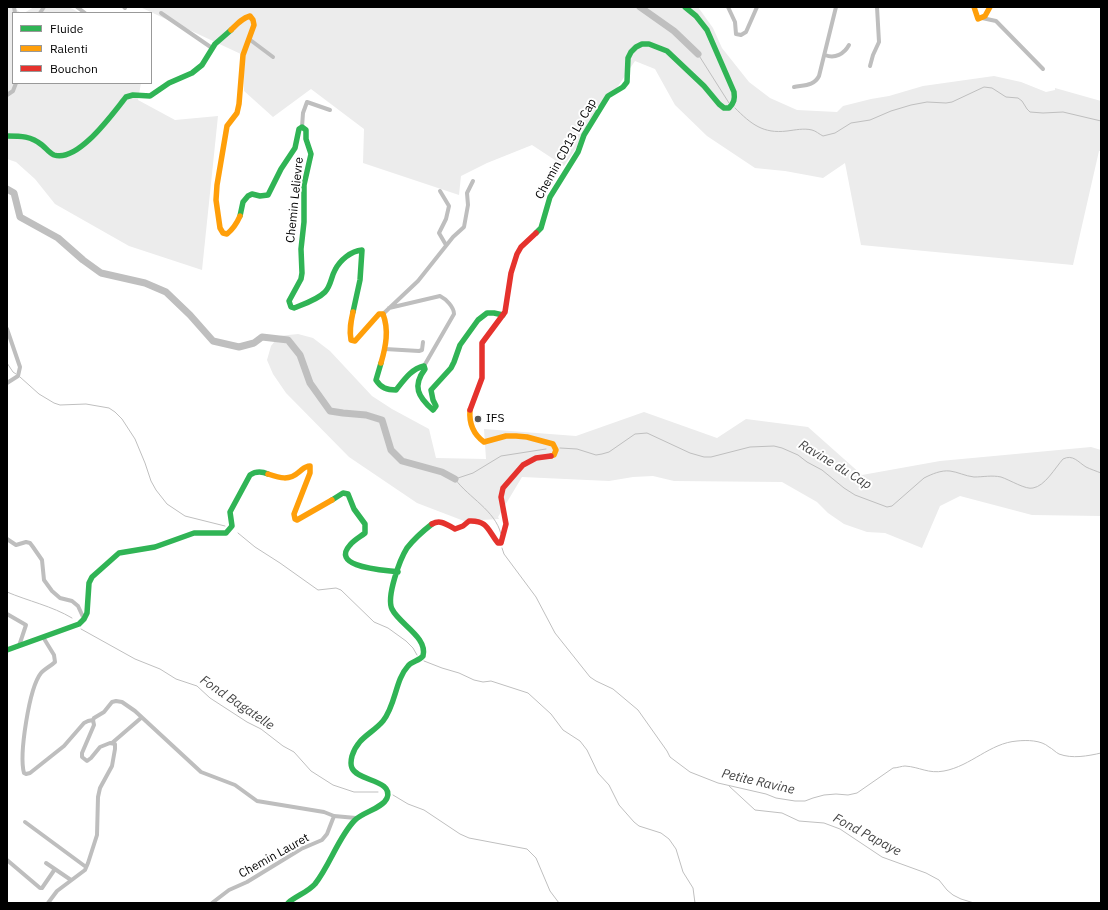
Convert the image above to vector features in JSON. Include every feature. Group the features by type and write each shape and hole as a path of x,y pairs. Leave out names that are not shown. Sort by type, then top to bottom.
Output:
{"main road":[{"name":"Chemin CD13 Le Cap","path":"356,818 363,813 384,804 389,795 384,786 355,773 351,765 353,751 361,740 379,726 384,720 407,666 422,658 424,654 424,648 419,640 393,611 390,601 398,572 407,548 430,524 436,522 441,522 457,529 463,527 469,521 480,522 490,529 494,539 498,543 501,542 506,524 501,498 503,488 523,466 536,458 554,455 556,451 556,447 553,444 527,437 506,436 484,442 474,433 471,424 470,407 481,379 482,344 484,339 503,315 508,299 511,272 517,254 521,247 541,228 550,197 578,152 583,137 608,96 623,87 627,82 628,58 636,48 642,44 649,44 667,50 704,86 721,107 726,109 733,104 735,98 734,92 707,30 696,16 685,7"},
{"path":"974,7 978,19 987,14 990,7"},
{"name":"Chemin Lelievre","path":"7,136 28,136 56,156 69,154 91,138 126,98 131,95 147,96 155,94 164,86 192,73 201,66 219,39 228,34 245,17 250,16 254,25 243,55 239,104 237,113 227,126 217,185 216,200 220,228 223,233 227,234 238,220 241,204 247,196 252,194 260,196 268,195 281,168 294,153 298,145 299,129 302,127 306,130 306,139 311,154 311,160 304,185 304,222 301,249 302,278 289,301 289,304 294,308 323,294 333,282 335,271 339,265 353,251 362,250 359,288 352,312 351,340 355,342 379,314 383,314"},
{"path":"383,314 387,323 384,349 376,380 380,386 385,389 396,390 414,370 424,366 418,380 418,387 420,395 434,410 436,406 431,390 454,362 458,349 464,338 472,327 485,314 494,313 503,315"},
{"path":"7,650 79,624 87,613 89,583 92,577 113,557 126,551 155,547 203,532 226,533 232,526 230,512 233,505 250,475 253,472 258,471 274,478 283,479 292,477 305,467 310,466 310,473 294,514 295,519 297,520 301,518 346,492 350,497 354,509 365,524 366,528 365,533 350,545 346,552 347,558 352,563 359,566 398,572"},
{"path":"288,903 311,889 315,884 347,829 356,818"}],"street":[{"path":"728,7 735,22 736,34 741,35 746,32 757,7"},
{"path":"794,87 809,85 817,80 825,55 836,7"},
{"path":"870,66 879,42 877,7"},
{"path":"161,12 212,48"},
{"path":"982,18 996,21 1043,69"},
{"path":"249,39 273,57"},
{"path":"825,55 836,56 844,51 849,45"},
{"path":"7,95 12,91 16,84"},
{"path":"302,127 303,113 307,102 330,110"},
{"path":"383,314 418,281 446,245 464,226 468,205 468,192 473,181"},
{"path":"440,191 449,206 446,218 439,233 446,245"},
{"path":"389,308 440,296 453,308 454,314 424,366"},
{"path":"7,329 20,367 18,376 7,383"},
{"path":"384,349 420,351 422,350 423,342"},
{"path":"7,539 16,545 26,542 33,546 42,560 44,580 52,591 60,598 72,601 78,606 84,619"},
{"path":"7,614 26,625 18,646"},
{"path":"43,637 54,655 55,662 42,672 38,678 28,709 23,765 24,773 30,773 64,746 84,723 92,720 104,712 112,702 116,701 127,705 201,772 235,785 257,801 324,812 334,816 356,818"},
{"path":"92,720 94,726 82,753 82,757 87,761 100,748 112,743 141,718"},
{"path":"48,903 57,891 86,867 96,835 98,797 100,788 114,760 115,744 112,743"},
{"name":"Chemin Lauret","path":"212,903 229,890 247,882 302,850 319,842 325,837 334,816"},
{"path":"25,822 86,867"},
{"path":"7,860 40,888 42,888 55,869"},
{"path":"46,863 71,880"}],"shaded area":[{"path":"7,7 13,7 20,12 12,12 12,84 141,84 138,100 175,120 218,116 202,270 129,246 55,204 35,179 16,162 7,159"},
{"path":"34,7 69,7 78,12 26,12"},
{"path":"140,7 698,7 713,28 722,48 749,82 770,98 797,110 837,112 843,106 889,96 923,86 994,76 1021,82 1046,92 1055,90 1055,88 1101,101 1101,151 1099,151 1073,265 861,245 845,163 823,178 785,171 755,168 707,136 675,105 655,69 635,61 564,166 532,145 487,163 461,176 459,195 363,163 364,129 311,89 273,117 244,91 243,55"},
{"path":"298,334 313,338 330,351 372,396 392,409 429,429 436,458 486,459 484,429 576,436 644,412 717,438 746,419 808,427 862,475 940,461 1091,447 1101,450 1101,516 1032,515 960,496 940,506 922,548 885,533 867,532 844,524 828,513 817,502 782,482 674,481 653,476 633,477 609,481 522,477 498,517 499,519 464,521 417,503 349,457 286,393 273,374 267,360 271,346 279,336"}],"waterway":[{"path":"640,7 674,31 698,54"},
{"path":"698,54 729,103"},
{"path":"735,108 746,119 764,129 779,132 809,129 823,136 835,133 851,123 870,120 891,111 911,105 927,102 952,102 984,87 992,88 1006,97 1018,98 1030,112 1063,112 1101,121"},
{"name":"Ravine du Cap","path":"7,189 14,193 20,217 58,238 83,260 101,273 145,283 166,292 190,315 213,341 239,347 254,343 262,337 288,340 300,355 310,383 330,411 366,415 382,420 391,450 402,461 442,472 455,479"},
{"path":"7,363 16,374"},
{"path":"20,377 39,394 54,403 60,405 86,404 109,408 115,412 122,419 135,439 151,481 167,504 185,516 225,526"},
{"name":"Ravine du Cap","path":"560,448 577,449 596,455 602,454 609,452 635,434 647,433 690,453 704,457 711,457 750,447 774,446 798,455 822,470 855,495 887,507 892,506 924,478 943,471 974,477 1001,477 1030,488 1037,487 1042,484 1063,459 1070,457 1086,467 1101,473"},
{"name":"Ravine du Cap","path":"501,534 498,526 488,511 455,479 473,473 501,456 546,449"},
{"path":"238,533 255,547 318,590 336,588 341,590 374,622 388,628 406,641 417,655"},
{"name":"Petite Ravine","path":"502,548 504,554 536,597 555,633 590,677 613,689 638,710 670,757 690,772 718,783 766,794 776,798 805,801 824,795 848,795 857,793 893,768 905,766 929,771 944,771 963,764 998,746 1017,741 1038,742 1064,756 1075,757 1101,753"},
{"name":"Fond Bagatelle","path":"7,592 56,610 72,618"},
{"name":"Fond Bagatelle","path":"81,629 135,659 160,669 176,679 197,686 210,698 247,722 261,729 283,746 294,752 311,771 333,785 354,792 378,792"},
{"path":"424,661 459,673 474,680 483,682 491,681 528,693 551,714 563,730 580,741 587,750 598,773 609,785 619,805 634,822 639,826 661,833 669,839 676,849 683,872 693,888 695,903"},
{"name":"Fond Papaye","path":"729,786 755,810 782,813 799,821 824,823 840,829 882,857 926,873 939,880 953,895 974,903"},
{"name":"Fond Bagatelle","path":"393,795 408,804 424,810 460,834 469,838 527,849 536,858 550,891 559,903"}],"traffic: fast":[{"path":"536,233 541,228 550,197 578,152 584,135 608,96 623,87 627,82 628,58 636,47 642,44 649,44 667,51 704,86 719,104 724,108 729,108 732,104 734,92 707,30 696,16 685,7"},
{"path":"7,136 21,136 30,138 38,142 54,155 63,155 74,152 94,135 126,97 133,95 150,96 169,83 192,73 202,65 215,44 231,30"},
{"path":"240,216 243,202 248,196 252,194 260,196 268,195 281,169 295,148 299,129 302,127 306,130 306,139 311,154 304,185 304,222 301,249 302,273 301,279 289,301 291,307 294,308 310,302 322,295 329,287 337,266 350,254 362,250 360,280 353,312"},
{"path":"381,363 376,380 382,387 393,390 396,390 412,372 419,367 424,366 425,369 419,381 418,391 420,396 433,410 436,406 431,390 451,368 460,345 478,320 487,313 503,315"},
{"path":"7,650 79,624 87,613 89,583 92,577 119,553 155,547 194,533 226,533 232,526 230,512 250,475 259,472 268,474"},
{"path":"332,500 343,493 348,494 354,509 365,524 365,533 350,545 346,553 347,559 353,563 372,569 398,572"},
{"path":"288,903 315,884 344,834 355,820 381,805 387,798 388,792 385,788 355,772 351,766 351,760 358,744 379,725 387,715 391,708 400,678 404,672 410,664 423,656 421,643 392,609 391,596 392,587 401,560 407,548 432,524"}],"traffic: slow":[{"path":"974,7 978,19 985,16 990,7"},
{"path":"231,30 244,18 250,16 253,20 254,25 243,55 237,113 227,126 217,185 216,200 220,228 223,233 227,234 235,226 240,216"},
{"path":"353,312 350,326 350,336 351,340 355,341 379,314 383,314 386,326 386,338 381,363"},
{"path":"470,410 472,428 484,442 506,436 527,437 553,444 556,450 554,455 551,456"},
{"path":"268,474 288,478 292,477 305,467 310,466 310,473 294,514 295,519 297,520 332,500"}],"traffic: jam":[{"path":"470,410 482,378 482,343 505,312 511,273 517,254 521,247 536,233"},
{"path":"432,524 441,522 455,529 463,526 469,521 480,522 487,527 498,543 501,543 506,524 501,497 503,488 523,465 536,458 551,456"}],"place":[{"name":"IFS","path":"478,419"}]}
